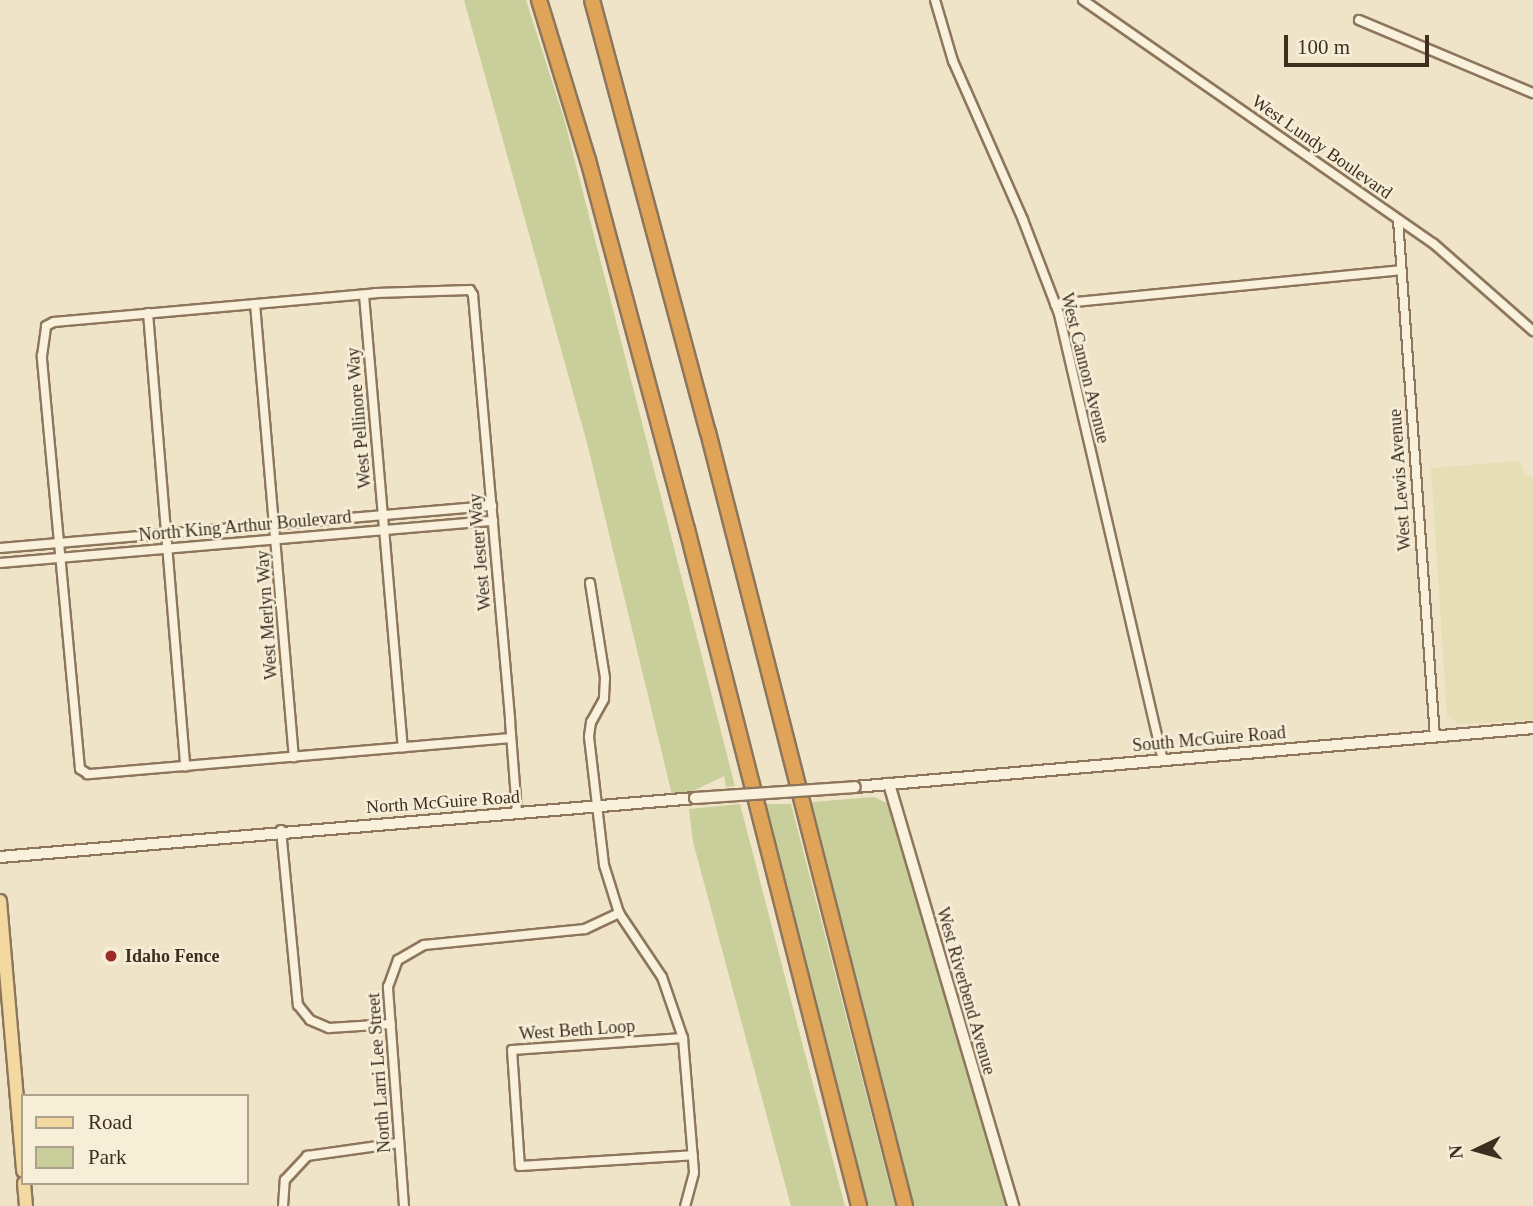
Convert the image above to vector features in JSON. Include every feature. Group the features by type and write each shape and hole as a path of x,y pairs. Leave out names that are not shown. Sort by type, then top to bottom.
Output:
{"highway":[{"path":"539,0 588,160 687,528 859,1206"},
{"path":"592,0 708,432 905,1206"}],"main road":[{"path":"0,901 21,1148"},
{"path":"24,1185 26,1206"}],"street":[{"name":"West Cannon Avenue","path":"936,0 953,61 1055,304 1162,757"},
{"name":"West Lundy Boulevard","path":"1083,0 1434,244 1533,331"},
{"path":"1359,20 1533,93"},
{"name":"West Lewis Avenue","path":"1398,220 1435,737"},
{"path":"1055,304 1401,270"},
{"name":"West Jester Way","path":"364,295 452,287 470,290 492,506 517,813"},
{"path":"364,295 148,313 46,326 41,338 76,763 84,772 511,738"},
{"name":"West Pellinore Way","path":"364,295 403,747"},
{"name":"West Merlyn Way","path":"255,304 294,757"},
{"path":"148,313 185,766"},
{"name":"North King Arthur Boulevard","path":"0,548 492,506"},
{"name":"North King Arthur Boulevard","path":"0,563 493,521"},
{"path":"590,583 605,678 604,699 589,728 600,806 604,865 619,913 662,977 683,1038 693,1155 685,1206"},
{"name":"South McGuire Road","path":"889,784 1162,757 1533,728"},
{"name":"North McGuire Road","path":"0,857 281,830 889,784"},
{"name":"West Riverbend Avenue","path":"889,784 1013,1206"},
{"path":"281,830 298,1005 310,1020 329,1028 391,1024"},
{"name":"North Larri Lee Street","path":"404,1206 391,1024 390,976 398,960 415,948 586,929 619,913"},
{"name":"West Beth Loop","path":"683,1038 512,1050 520,1166 693,1155"},
{"path":"283,1206 285,1180 307,1156 399,1143"}],"shaded area":[{"path":"1520,461 1525,476 1533,476 1533,720 1459,724 1447,715 1431,468"}],"green space":[{"path":"464,0 526,0 565,122 735,786 726,787 724,776 691,792 672,795 587,443"},
{"path":"874,797 889,804 1006,1206 914,1206 812,802"},
{"path":"740,804 845,1206 791,1206 693,842 689,809"},
{"path":"763,804 791,804 895,1206 864,1206"}],"place":[{"name":"Idaho Fence","path":"111,956"}]}
